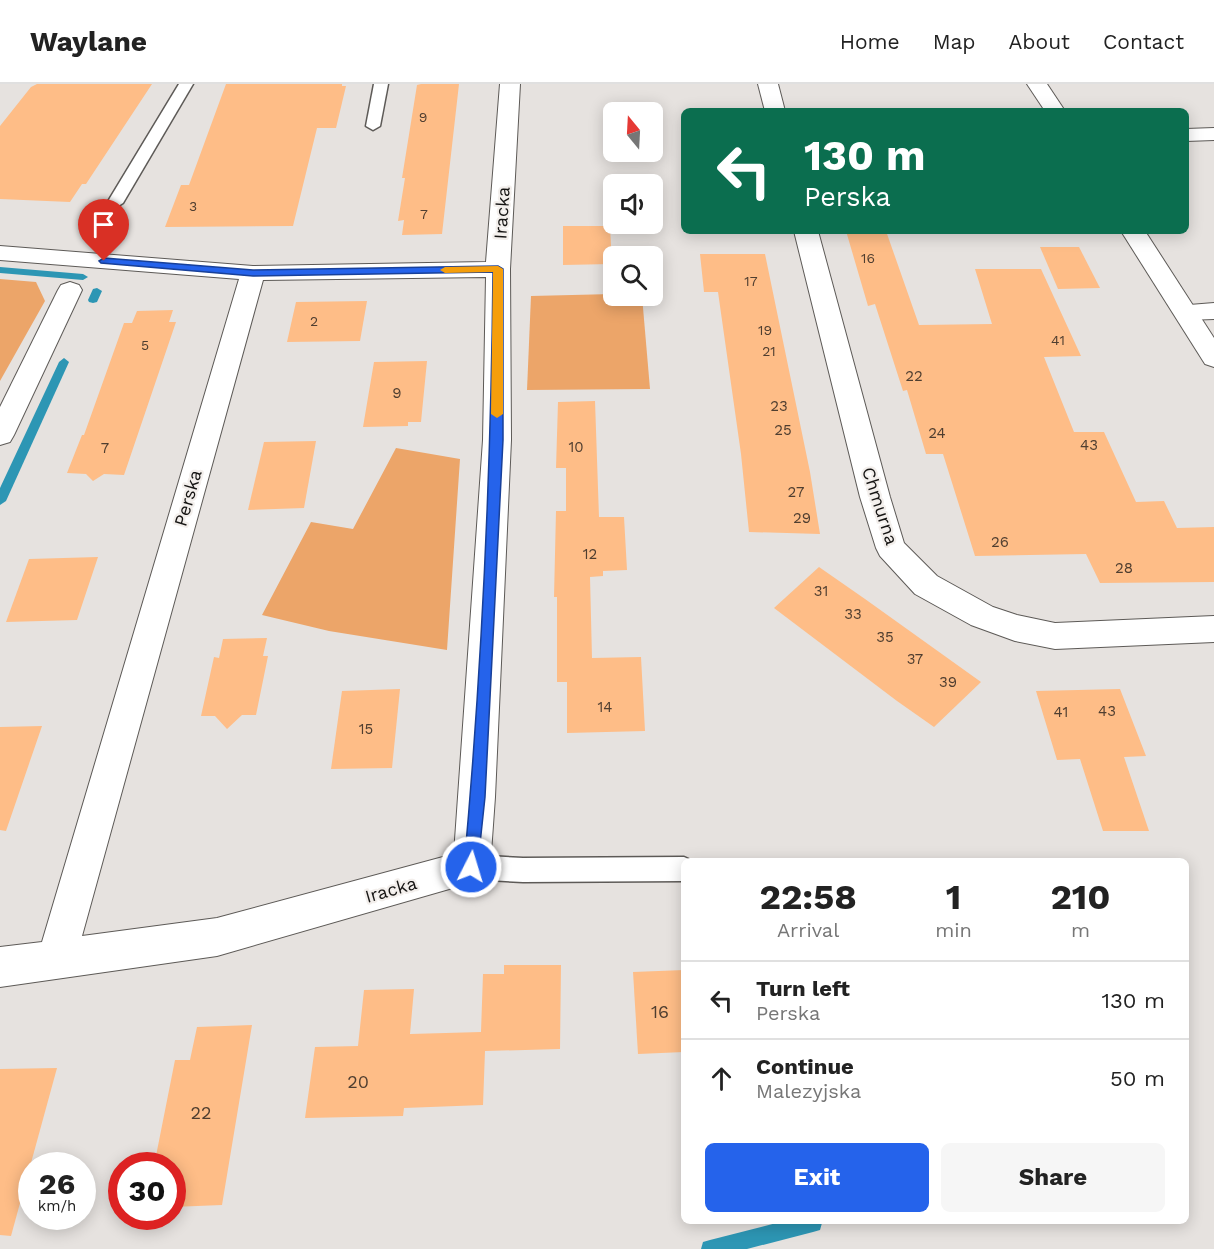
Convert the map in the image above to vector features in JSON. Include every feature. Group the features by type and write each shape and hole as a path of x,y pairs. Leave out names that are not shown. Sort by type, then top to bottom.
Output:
{"street":[{"name":"Iracka","path":"0,967 217,937 471,867 497,440 498,269 510,84"},
{"path":"768,84 774,108"},
{"path":"1037,84 1053,108"},
{"path":"1189,135 1214,134"},
{"name":"Chmurna","path":"807,234 875,497 891,548 926,585 982,616 1015,628 1055,636 1214,629"},
{"path":"1135,234 1214,358"},
{"path":"0,254 253,273 498,269"},
{"name":"Perska","path":"56,960 253,273"},
{"path":"0,435 70,290"},
{"path":"1186,312 1214,312"}],"lane":[{"path":"115,203 186,84"},
{"path":"373,126 381,84"},
{"path":"471,867 523,870 681,869"}],"shaded area":[{"path":"0,279 36,282 45,301 0,381"},
{"path":"603,294 603,306 643,306 650,389 527,390 531,296"},
{"path":"396,448 460,459 447,650 329,631 262,615 311,522 353,529"}],"building":[{"path":"37,84 152,84 86,184 82,184 70,202 0,199 0,126 31,87"},
{"path":"226,84 342,84 346,86 336,128 317,128 293,226 165,227 181,185 189,185"},
{"path":"459,84 442,234 402,235 404,220 398,221 405,178 402,178 417,85"},
{"path":"563,226 603,226 603,234 610,234 611,246 603,246 603,264 563,265"},
{"path":"847,234 887,234 919,325 992,324 975,269 1041,269 1081,356 1044,357 1074,432 1104,432 1136,502 1164,501 1177,528 1214,527 1214,582 1100,583 1086,554 975,556 943,454 926,454 907,390 903,391 875,304 868,306"},
{"path":"1040,247 1079,247 1100,288 1058,289"},
{"path":"700,254 765,254 810,472 820,534 749,532 741,454 718,292 704,292"},
{"path":"367,301 360,341 287,342 296,302"},
{"path":"173,310 169,322 176,322 124,475 104,474 93,481 86,474 67,473 82,435 84,435 124,323 132,323 137,311"},
{"path":"427,361 421,422 408,422 408,426 363,427 374,362"},
{"path":"595,401 599,517 624,517 627,570 603,571 603,576 590,577 592,658 641,657 645,731 567,733 567,682 557,682 557,597 554,597 556,511 566,511 566,468 556,468 558,402"},
{"path":"316,441 304,508 248,510 264,442"},
{"path":"98,557 77,620 6,622 29,559"},
{"path":"819,567 981,682 934,727 897,701 774,608"},
{"path":"267,638 263,656 268,656 256,715 242,715 227,729 215,716 201,716 214,657 219,658 223,639"},
{"path":"400,689 392,768 331,769 342,691"},
{"path":"1120,689 1146,756 1124,757 1149,831 1103,831 1080,759 1057,760 1036,691"},
{"path":"42,726 6,831 0,830 0,727"},
{"path":"504,965 561,965 560,1049 485,1051 483,1105 404,1108 403,1116 305,1118 315,1047 358,1046 364,990 414,989 410,1034 481,1032 483,974 504,974"},
{"path":"681,970 681,1052 638,1054 633,972"},
{"path":"252,1025 222,1205 186,1206 186,1152 157,1152 175,1060 190,1060 197,1027"},
{"path":"57,1068 34,1152 18,1152 18,1210 11,1236 0,1235 0,1069"}],"waterway":[{"path":"0,270 83,277"},
{"path":"93,300 97,291"},
{"path":"0,501 64,362"},
{"path":"710,1249 809,1224"}],"slow traffic":[{"path":"445,270 498,269 497,414"}],"route":[{"path":"104,261 253,273 498,269 497,440 471,867"}]}
